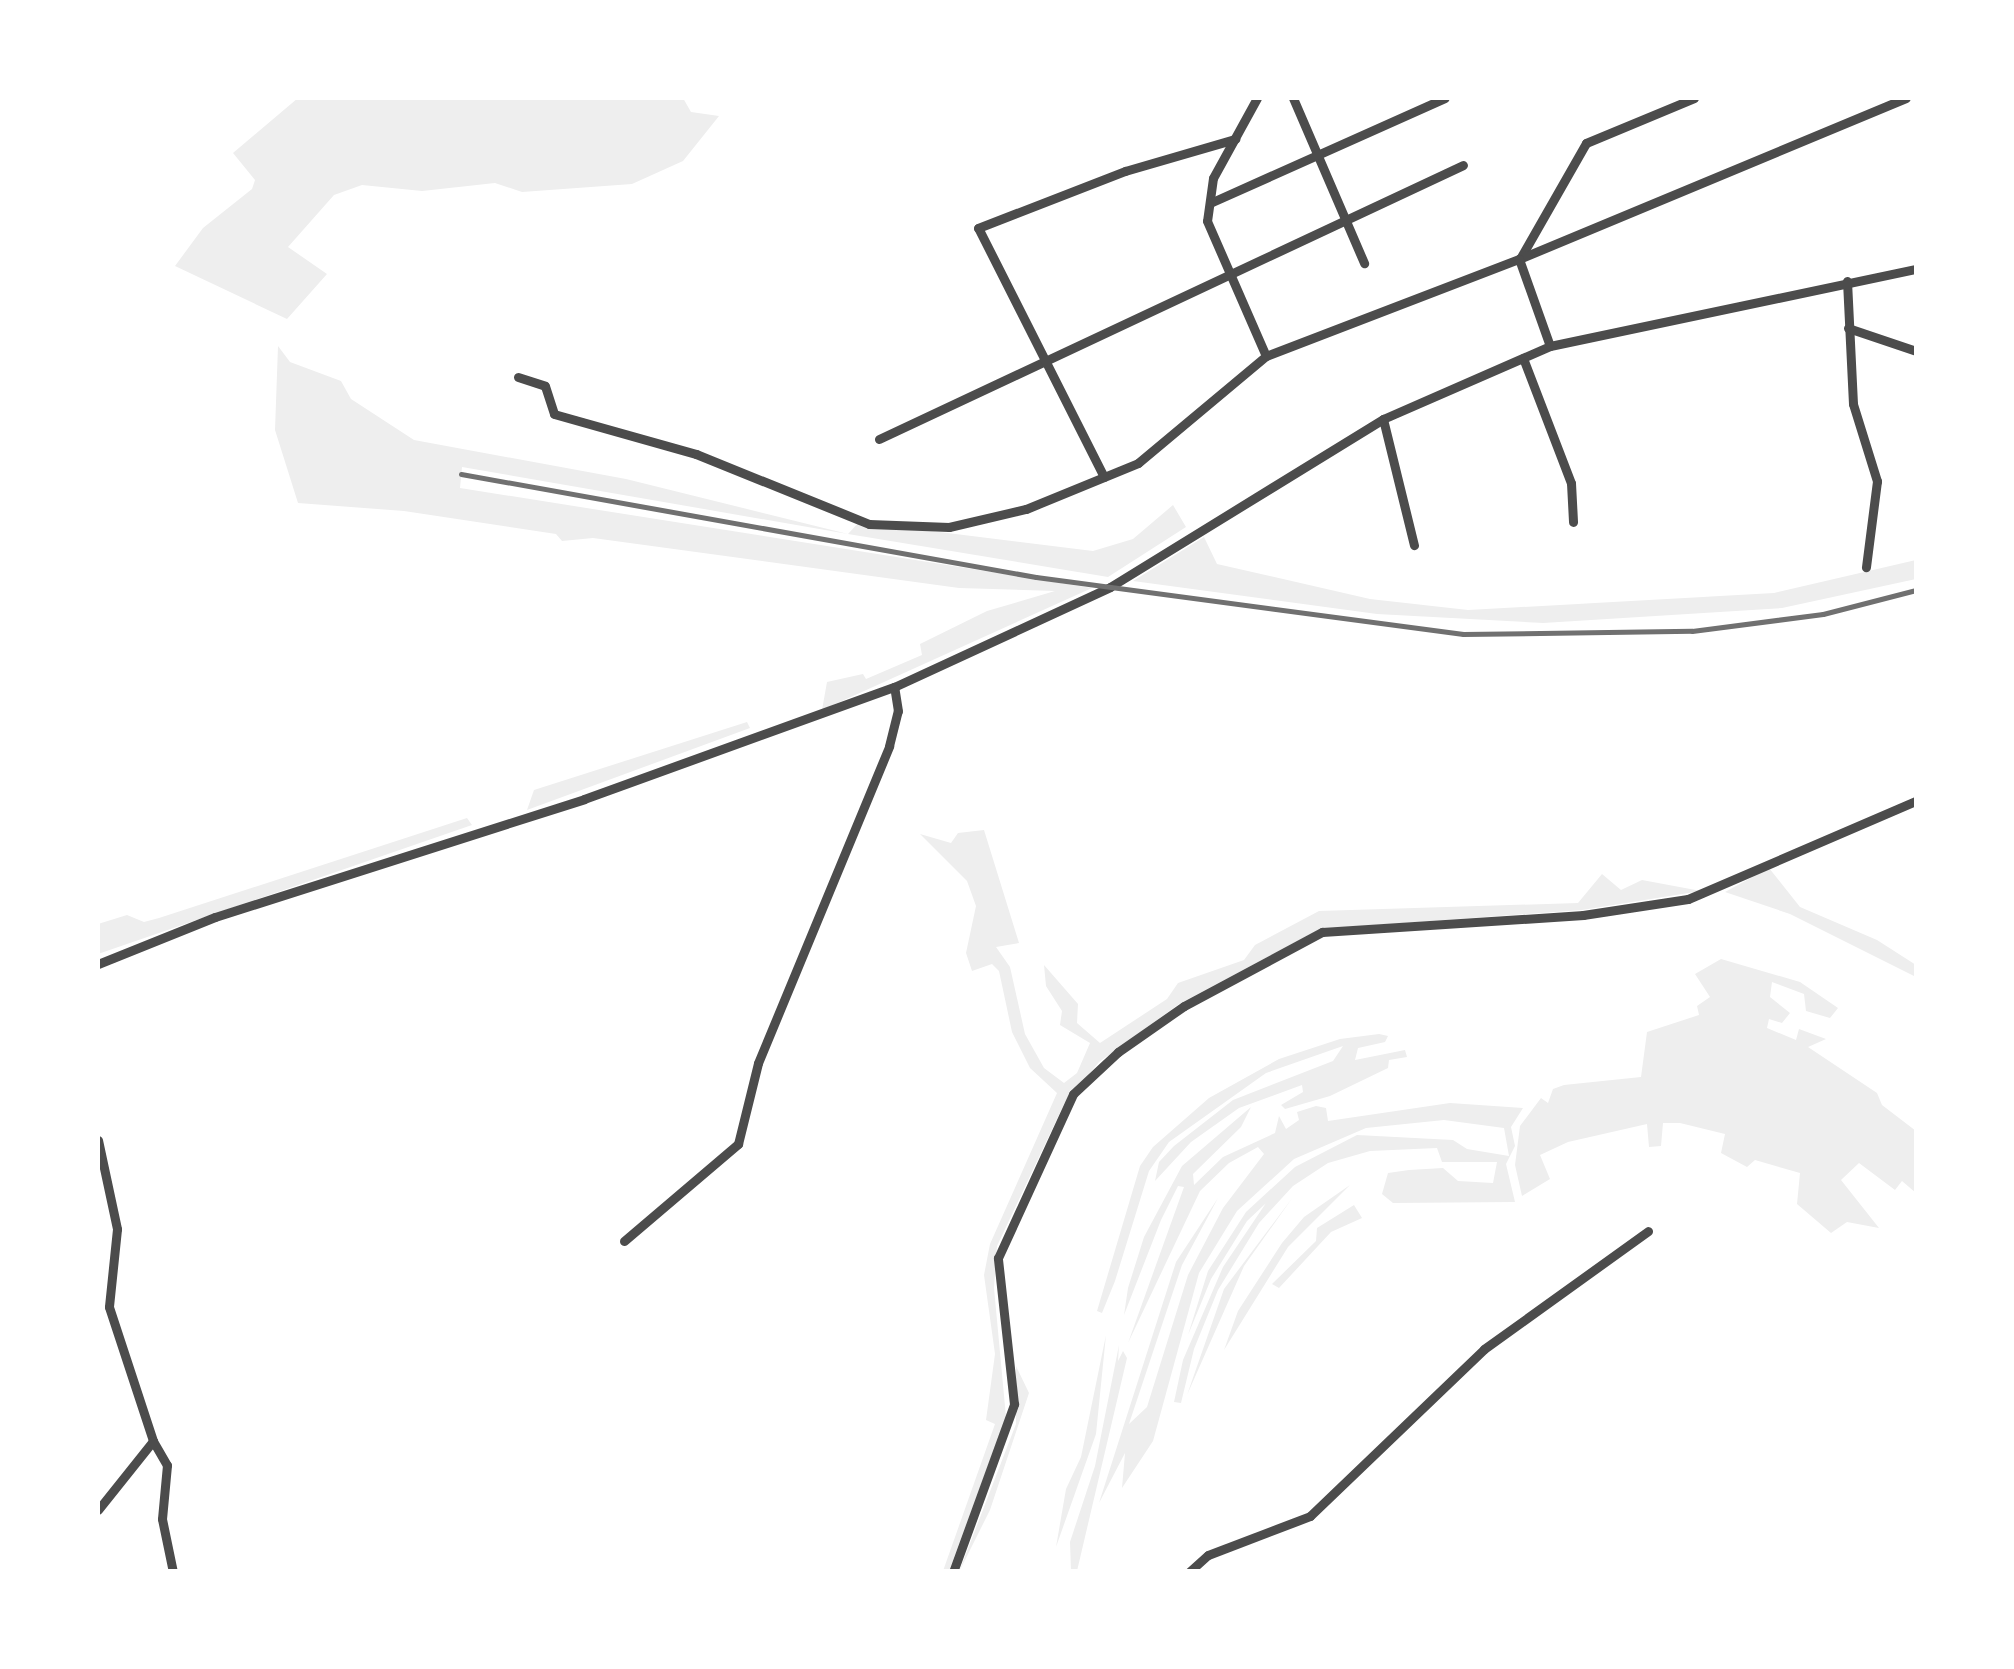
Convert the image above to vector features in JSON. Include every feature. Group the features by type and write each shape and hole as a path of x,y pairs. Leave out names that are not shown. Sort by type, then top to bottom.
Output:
{"street":[{"path":"1257,98 1213,178 1207,221 1225,272 1266,356"},
{"path":"1296,98 1364,263"},
{"path":"1210,203 1445,98"},
{"path":"518,377 546,386 554,414 696,454 869,524 949,527 985,521 1138,463 1266,356 1519,259 1906,98"},
{"path":"1550,346 1519,259 1586,143 1688,99"},
{"path":"1104,477 978,228 1125,170 1234,139"},
{"path":"878,439 1225,272 1463,165"},
{"path":"98,964 214,917 584,800 894,687 1110,586 1383,419 1550,346 1916,269"},
{"path":"1847,281 1853,404 1877,480 1866,567"},
{"path":"1848,328 1916,351"},
{"path":"1523,358 1570,484 1573,522"},
{"path":"1383,419 1414,545"},
{"path":"624,1242 738,1144 758,1063 889,746 898,712 894,687"},
{"path":"953,1572 1014,1404 998,1283 1004,1241 1073,1094 1130,1042 1322,932 1583,916 1637,902 1688,899 1916,801"},
{"path":"98,1140 117,1228 109,1307 153,1442 168,1466 162,1519 173,1572"},
{"path":"1189,1572 1208,1555 1310,1516 1484,1349 1648,1231"},
{"path":"98,1510 153,1442"}],"shaded area":[{"path":"298,98 683,98 691,112 719,116 683,161 632,184 522,192 495,183 422,191 362,185 334,195 288,247 327,274 287,319 175,266 203,228 252,189 255,180 233,153"},
{"path":"278,346 290,362 341,381 351,399 414,440 626,479 848,534 462,467 460,488 1092,588 822,710 827,682 863,674 866,679 922,655 920,644 987,611 1055,591 959,588 593,538 562,541 556,534 404,511 298,503 275,430"},
{"path":"1173,505 1186,527 1108,577 848,534 859,522 1093,551 1133,539"},
{"path":"1204,537 1217,564 1370,599 1468,610 1774,593 1916,560 1916,579 1782,608 1543,623 1377,614 1133,581"},
{"path":"747,722 750,728 527,810 534,790"},
{"path":"467,818 472,825 98,954 98,924 127,915 144,922 159,918"},
{"path":"984,830 1019,943 996,947 1010,967 1025,1034 1044,1068 1064,1083 1077,1073 1090,1043 1060,1025 1062,1011 1046,986 1044,965 1078,1004 1077,1023 1100,1043 1167,999 1178,983 1244,960 1255,945 1319,911 1578,903 1602,874 1621,890 1642,880 1701,891 1582,910 1320,929 1179,1004 1099,1062 1064,1104 997,1246 994,1288 1006,1417 949,1571 943,1571 995,1424 986,1420 995,1354 984,1275 990,1244 1057,1093 1030,1068 1012,1032 999,971 992,964 972,971 966,953 976,906 967,881 920,834 951,843 958,833"},
{"path":"1769,868 1800,907 1877,940 1916,965 1916,977 1790,914 1725,892"},
{"path":"1721,959 1800,982 1838,1008 1830,1018 1806,1011 1804,994 1772,982 1770,997 1790,1013 1782,1023 1769,1019 1767,1028 1796,1040 1799,1029 1826,1039 1808,1047 1877,1093 1882,1105 1916,1131 1916,1193 1902,1181 1895,1190 1859,1163 1841,1180 1879,1228 1847,1222 1831,1233 1797,1204 1800,1173 1755,1160 1747,1167 1721,1153 1725,1134 1680,1123 1663,1123 1661,1146 1649,1147 1647,1124 1568,1142 1540,1155 1550,1179 1522,1196 1515,1165 1520,1126 1541,1098 1548,1103 1553,1089 1564,1085 1641,1077 1647,1032 1699,1015 1697,1006 1710,997 1695,974"},
{"path":"1388,1036 1385,1042 1358,1048 1355,1060 1405,1050 1407,1057 1389,1060 1388,1068 1330,1096 1285,1109 1281,1105 1303,1092 1302,1085 1239,1108 1191,1142 1155,1181 1159,1162 1174,1146 1233,1100 1333,1061 1343,1046 1266,1073 1169,1142 1149,1171 1115,1281 1102,1313 1097,1311 1140,1166 1153,1147 1209,1098 1279,1059 1340,1039"},
{"path":"1450,1103 1523,1108 1511,1127 1515,1146 1506,1164 1515,1202 1393,1203 1382,1194 1388,1173 1409,1170 1443,1168 1458,1181 1493,1183 1497,1162 1442,1162 1437,1148 1370,1151 1328,1163 1293,1186 1259,1223 1218,1290 1194,1349 1181,1403 1174,1402 1183,1360 1223,1267 1266,1203 1247,1221 1211,1279 1188,1335 1208,1271 1246,1212 1295,1167 1357,1135 1453,1140 1467,1149 1509,1156 1504,1128 1444,1120 1366,1128 1294,1159 1237,1211 1199,1273 1153,1441 1122,1488 1125,1453 1099,1503 1176,1262 1218,1198 1182,1265 1129,1424 1147,1407 1188,1275 1223,1208 1264,1154 1258,1147 1229,1163 1200,1191 1128,1343 1184,1187 1178,1186 1161,1220 1124,1315 1128,1288 1144,1237 1182,1166 1251,1107 1241,1127 1193,1174 1194,1185 1223,1157 1275,1133 1279,1116 1286,1129 1299,1120 1297,1112 1316,1106 1326,1108 1328,1121"},
{"path":"1350,1185 1288,1247 1224,1350 1238,1311 1282,1243 1304,1217"},
{"path":"1293,1197 1244,1266 1187,1395 1224,1289"},
{"path":"1354,1205 1362,1218 1331,1232 1279,1288 1272,1284 1316,1241 1317,1228"},
{"path":"1106,1335 1096,1434 1056,1547 1066,1489 1081,1457"},
{"path":"1119,1345 1118,1361 1123,1351 1127,1358 1077,1571 1071,1571 1070,1542 1095,1466"},
{"path":"1016,1366 1029,1393 990,1510 959,1572 1016,1424"}],"railway":[{"path":"461,474 1036,577 1463,634 1692,631 1823,614 1916,590"}]}
